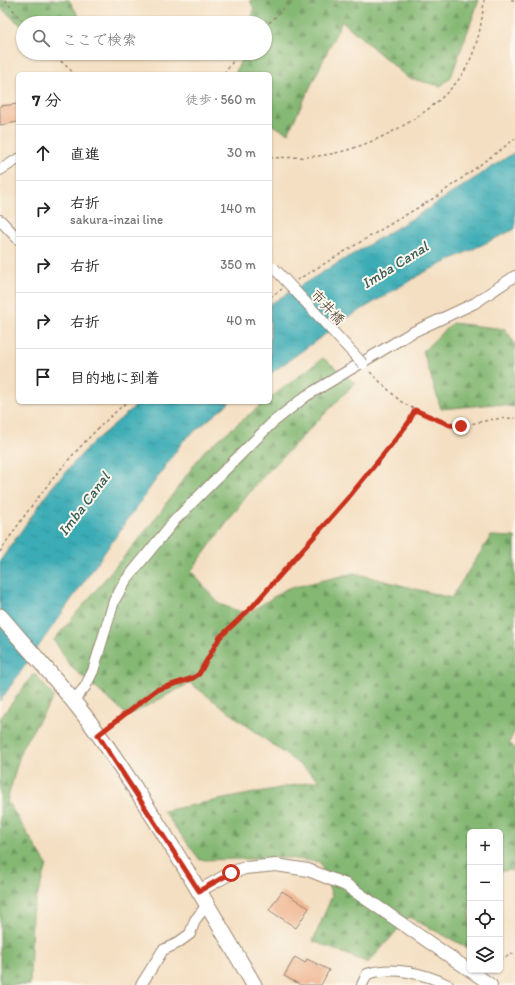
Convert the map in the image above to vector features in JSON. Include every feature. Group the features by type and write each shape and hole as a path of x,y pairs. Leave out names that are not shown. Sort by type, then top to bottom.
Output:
{"main road":[{"path":"0,616 73,701 98,735 199,891 254,985"}],"street":[{"path":"0,170 16,160"},
{"path":"0,220 16,237"},
{"name":"市井橋","path":"272,266 363,364"},
{"path":"73,701 85,687 93,671 114,601 126,580 175,520 272,423 306,396 411,333 475,302 515,276"},
{"path":"199,891 231,873 245,868 276,865 308,870 346,885 491,985"},
{"path":"141,985 163,950 176,944 190,934 195,920 207,905"},
{"path":"362,985 367,974 377,971 405,971 437,979 448,985"}],"path":[{"path":"5,0 18,16"},
{"path":"272,20 292,0"},
{"path":"272,158 324,156 346,151 398,130 423,112 446,94 465,70 473,53 479,31 484,0"},
{"path":"60,60 73,72"},
{"path":"225,72 234,60"},
{"path":"293,282 439,195 515,139"},
{"path":"272,295 287,286"},
{"path":"363,364 389,391 415,410 450,425 461,426 494,418 515,418"},
{"path":"0,552 45,489 84,444 125,404"},
{"path":"98,735 156,690 193,678 199,674 220,637 253,606 348,498 409,422 415,410"},
{"path":"503,958 515,953"}],"green space":[{"path":"0,0 69,0 79,16 16,16 16,21 0,7"},
{"path":"250,0 479,0 451,77 441,86 408,78 342,21 288,133 272,125 272,72 236,72 241,60 272,60 272,16 252,16 254,9"},
{"path":"452,323 505,329 515,344 515,407 495,404 441,409 423,351"},
{"path":"323,358 355,383 255,485 191,571 219,604 247,614 286,589 354,573 451,598 491,536 515,537 515,730 509,743 515,748 515,870 503,871 503,829 467,829 467,947 409,917 368,963 313,941 332,896 320,862 288,858 200,860 163,811 320,780 190,683 128,716 70,666 54,640 152,523 204,451 263,404 272,404 272,396"},
{"path":"34,673 54,697 22,747 7,801 47,865 32,913 30,985 0,985 0,719"}],"water":[{"name":"Imba Canal","path":"515,152 515,229 423,273 349,317 272,373 272,303 423,212"},
{"name":"Imba Canal","path":"138,404 228,404 183,441 0,701 0,561 52,487 91,444"}],"building":[{"path":"16,104 16,122 0,125 0,106"},
{"path":"282,891 309,908 296,928 269,910"},
{"path":"295,957 305,963 307,959 329,970 321,985 301,985 284,976"}],"route":[{"path":"231,873 199,891 98,735 156,690 193,678 199,674 220,637 253,606 348,498 409,422 415,410 450,425 461,426"}]}
